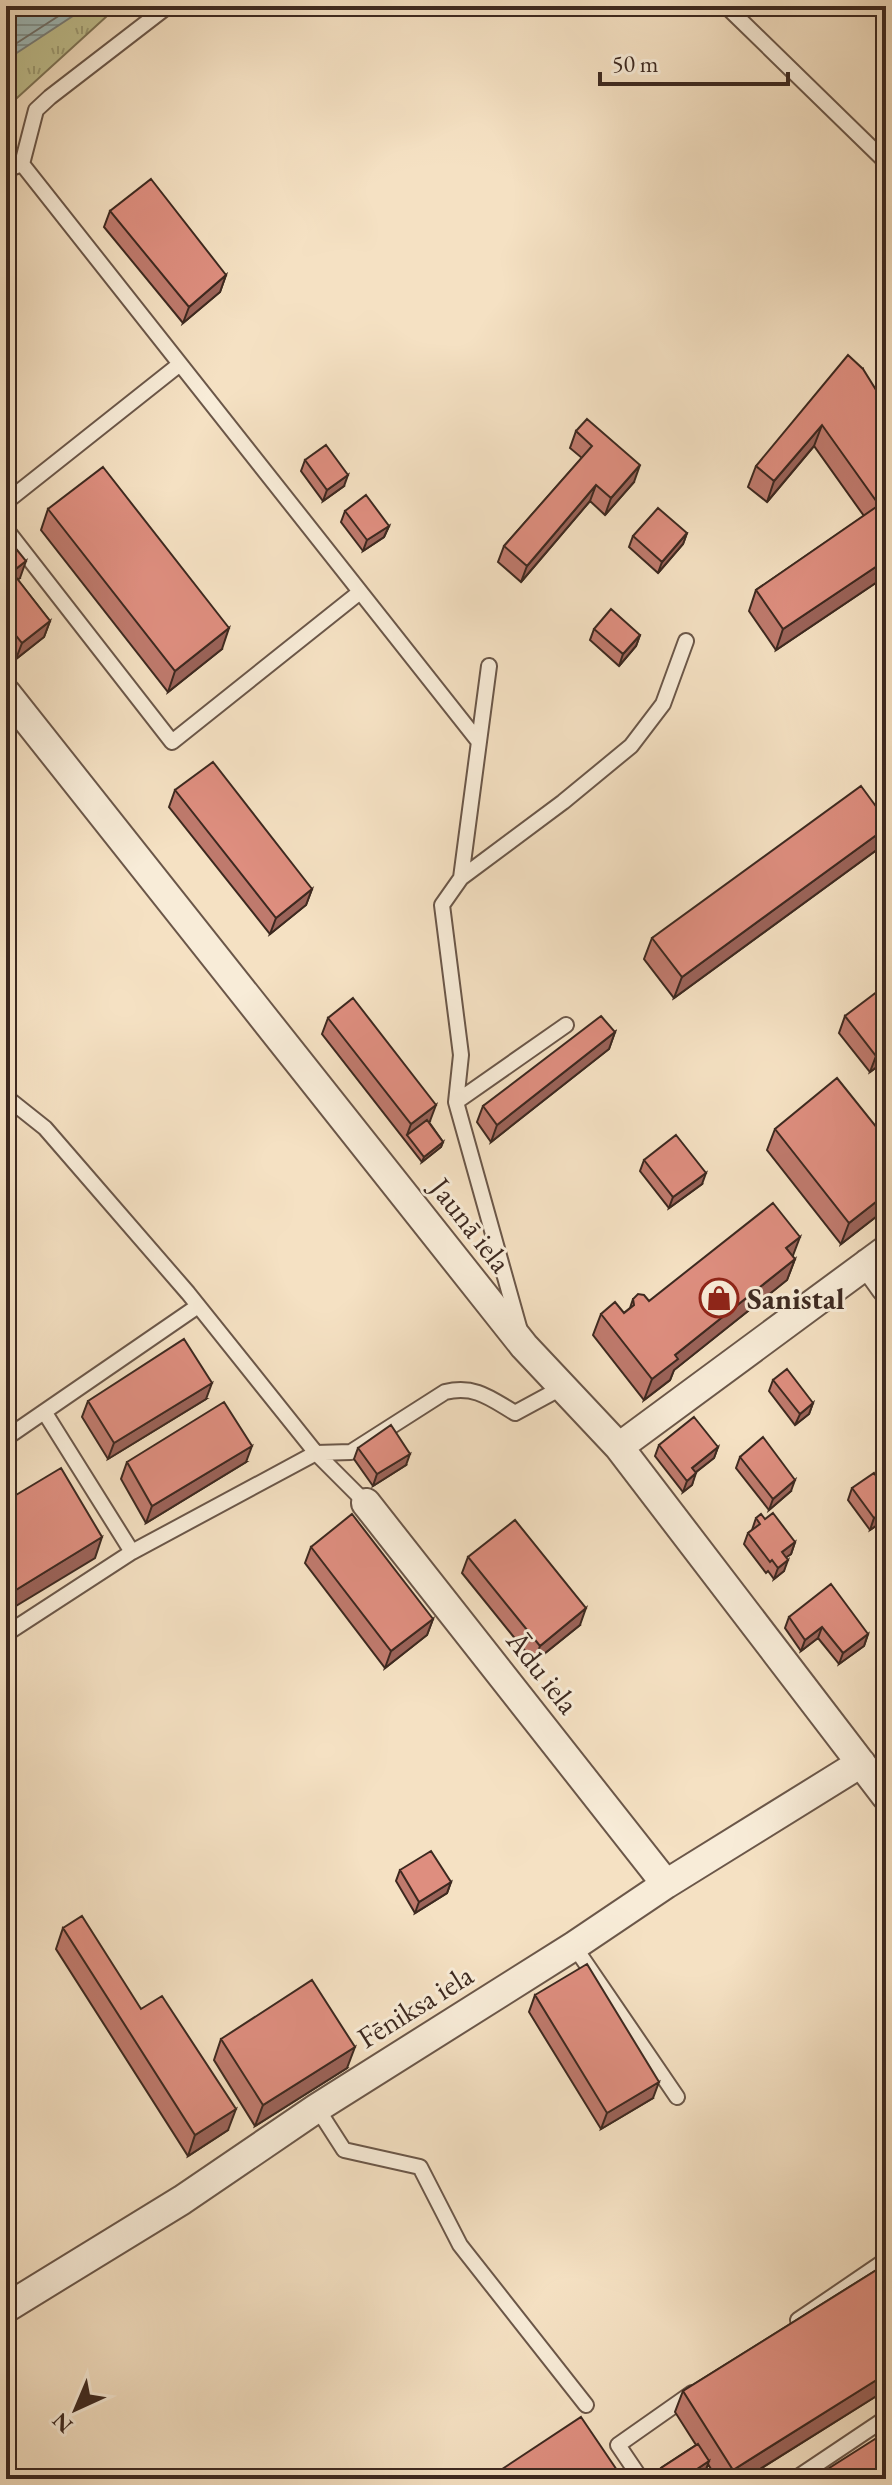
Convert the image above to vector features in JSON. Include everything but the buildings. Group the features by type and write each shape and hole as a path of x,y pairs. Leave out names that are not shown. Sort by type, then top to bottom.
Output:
{"street":[{"name":"Jaunā iela","path":"6,693 524,1346 619,1447 886,1796"},
{"path":"619,1447 877,1257 886,1288"},
{"name":"Ādu iela","path":"366,1503 666,1884"},
{"name":"Fēniksa iela","path":"6,2308 182,2200 317,2108 861,1763"}],"lane":[{"path":"22,164 36,110 168,6"},
{"path":"726,6 886,162"},
{"path":"6,170 22,164"},
{"path":"22,164 479,742"},
{"path":"6,502 180,364"},
{"path":"6,529 172,742 360,592"},
{"path":"524,1346 456,1102 461,1055 442,905 461,878 563,802 631,746 663,704 686,641"},
{"path":"461,878 489,666"},
{"path":"456,1102 566,1025"},
{"path":"6,1097 45,1128 198,1306 316,1453 366,1503"},
{"path":"6,1438 198,1306"},
{"path":"6,1634 132,1552 316,1453 351,1452 445,1392 463,1388 487,1395 515,1413 563,1387"},
{"path":"45,1413 132,1552"},
{"path":"574,1946 677,2097"},
{"path":"317,2108 344,2150 420,2167 460,2245 586,2405"},
{"path":"784,2330 886,2260"},
{"path":"641,2479 618,2445 707,2383"},
{"path":"795,2479 886,2418"}],"green space":[{"path":"6,6 118,6 6,108"}],"water":[{"path":"6,6 88,6 6,60"}],"place":[{"name":"Sanistal","path":"719,1298"}]}
